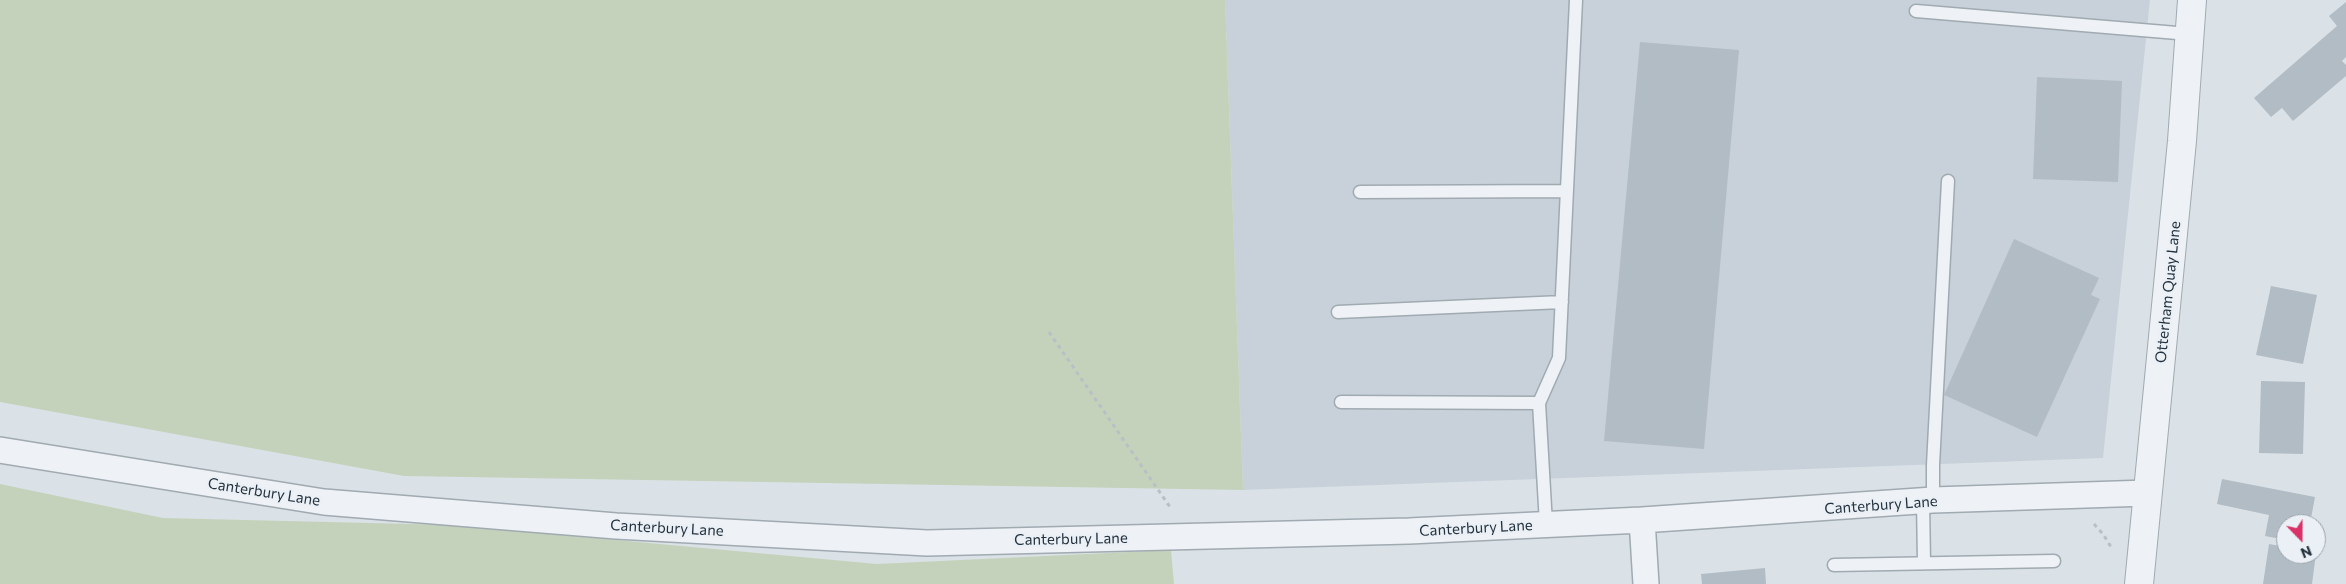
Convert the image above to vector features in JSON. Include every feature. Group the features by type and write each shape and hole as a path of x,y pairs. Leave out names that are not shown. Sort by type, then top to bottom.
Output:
{"street":[{"name":"Otterham Quay Lane","path":"2139,584 2182,141 2192,0"},
{"name":"Canterbury Lane","path":"0,450 324,502 616,526 927,542 1409,531 1642,520 1928,501 2147,493"},
{"path":"1642,520 1646,584"}],"lane":[{"path":"1546,524 1539,404 1559,358 1576,0"},
{"path":"1916,11 2189,34"},
{"path":"1924,563 1928,501 1933,465 1948,181"},
{"path":"1360,192 1566,191"},
{"path":"1338,312 1562,302"},
{"path":"1341,402 1539,404"},
{"path":"1834,565 2054,561"}],"path":[{"path":"1049,332 1154,482 1189,537"}],"shaded area":[{"path":"1225,0 2150,0 2103,458 1243,490"}],"green space":[{"path":"0,0 1225,0 1243,490 404,476 0,402"},
{"path":"0,484 163,518 453,525 877,564 1171,550 1174,584 0,584"}],"building":[{"path":"2346,2 2346,57 2342,61 2346,65 2346,76 2293,121 2282,108 2271,117 2254,98 2337,26 2329,16"},
{"path":"1640,42 1739,50 1704,449 1604,441"},
{"path":"2037,77 2122,81 2118,182 2033,179"},
{"path":"2014,239 2099,278 2091,295 2100,299 2037,437 1944,395"},
{"path":"2271,286 2317,295 2303,364 2256,355"},
{"path":"2261,381 2305,382 2303,454 2259,453"},
{"path":"2222,479 2315,497 2312,514 2276,514 2276,538 2265,536 2269,515 2217,504"},
{"path":"2269,544 2276,545 2276,564 2315,564 2312,584 2263,584"},
{"path":"1765,568 1766,584 1702,584 1701,574"}]}
